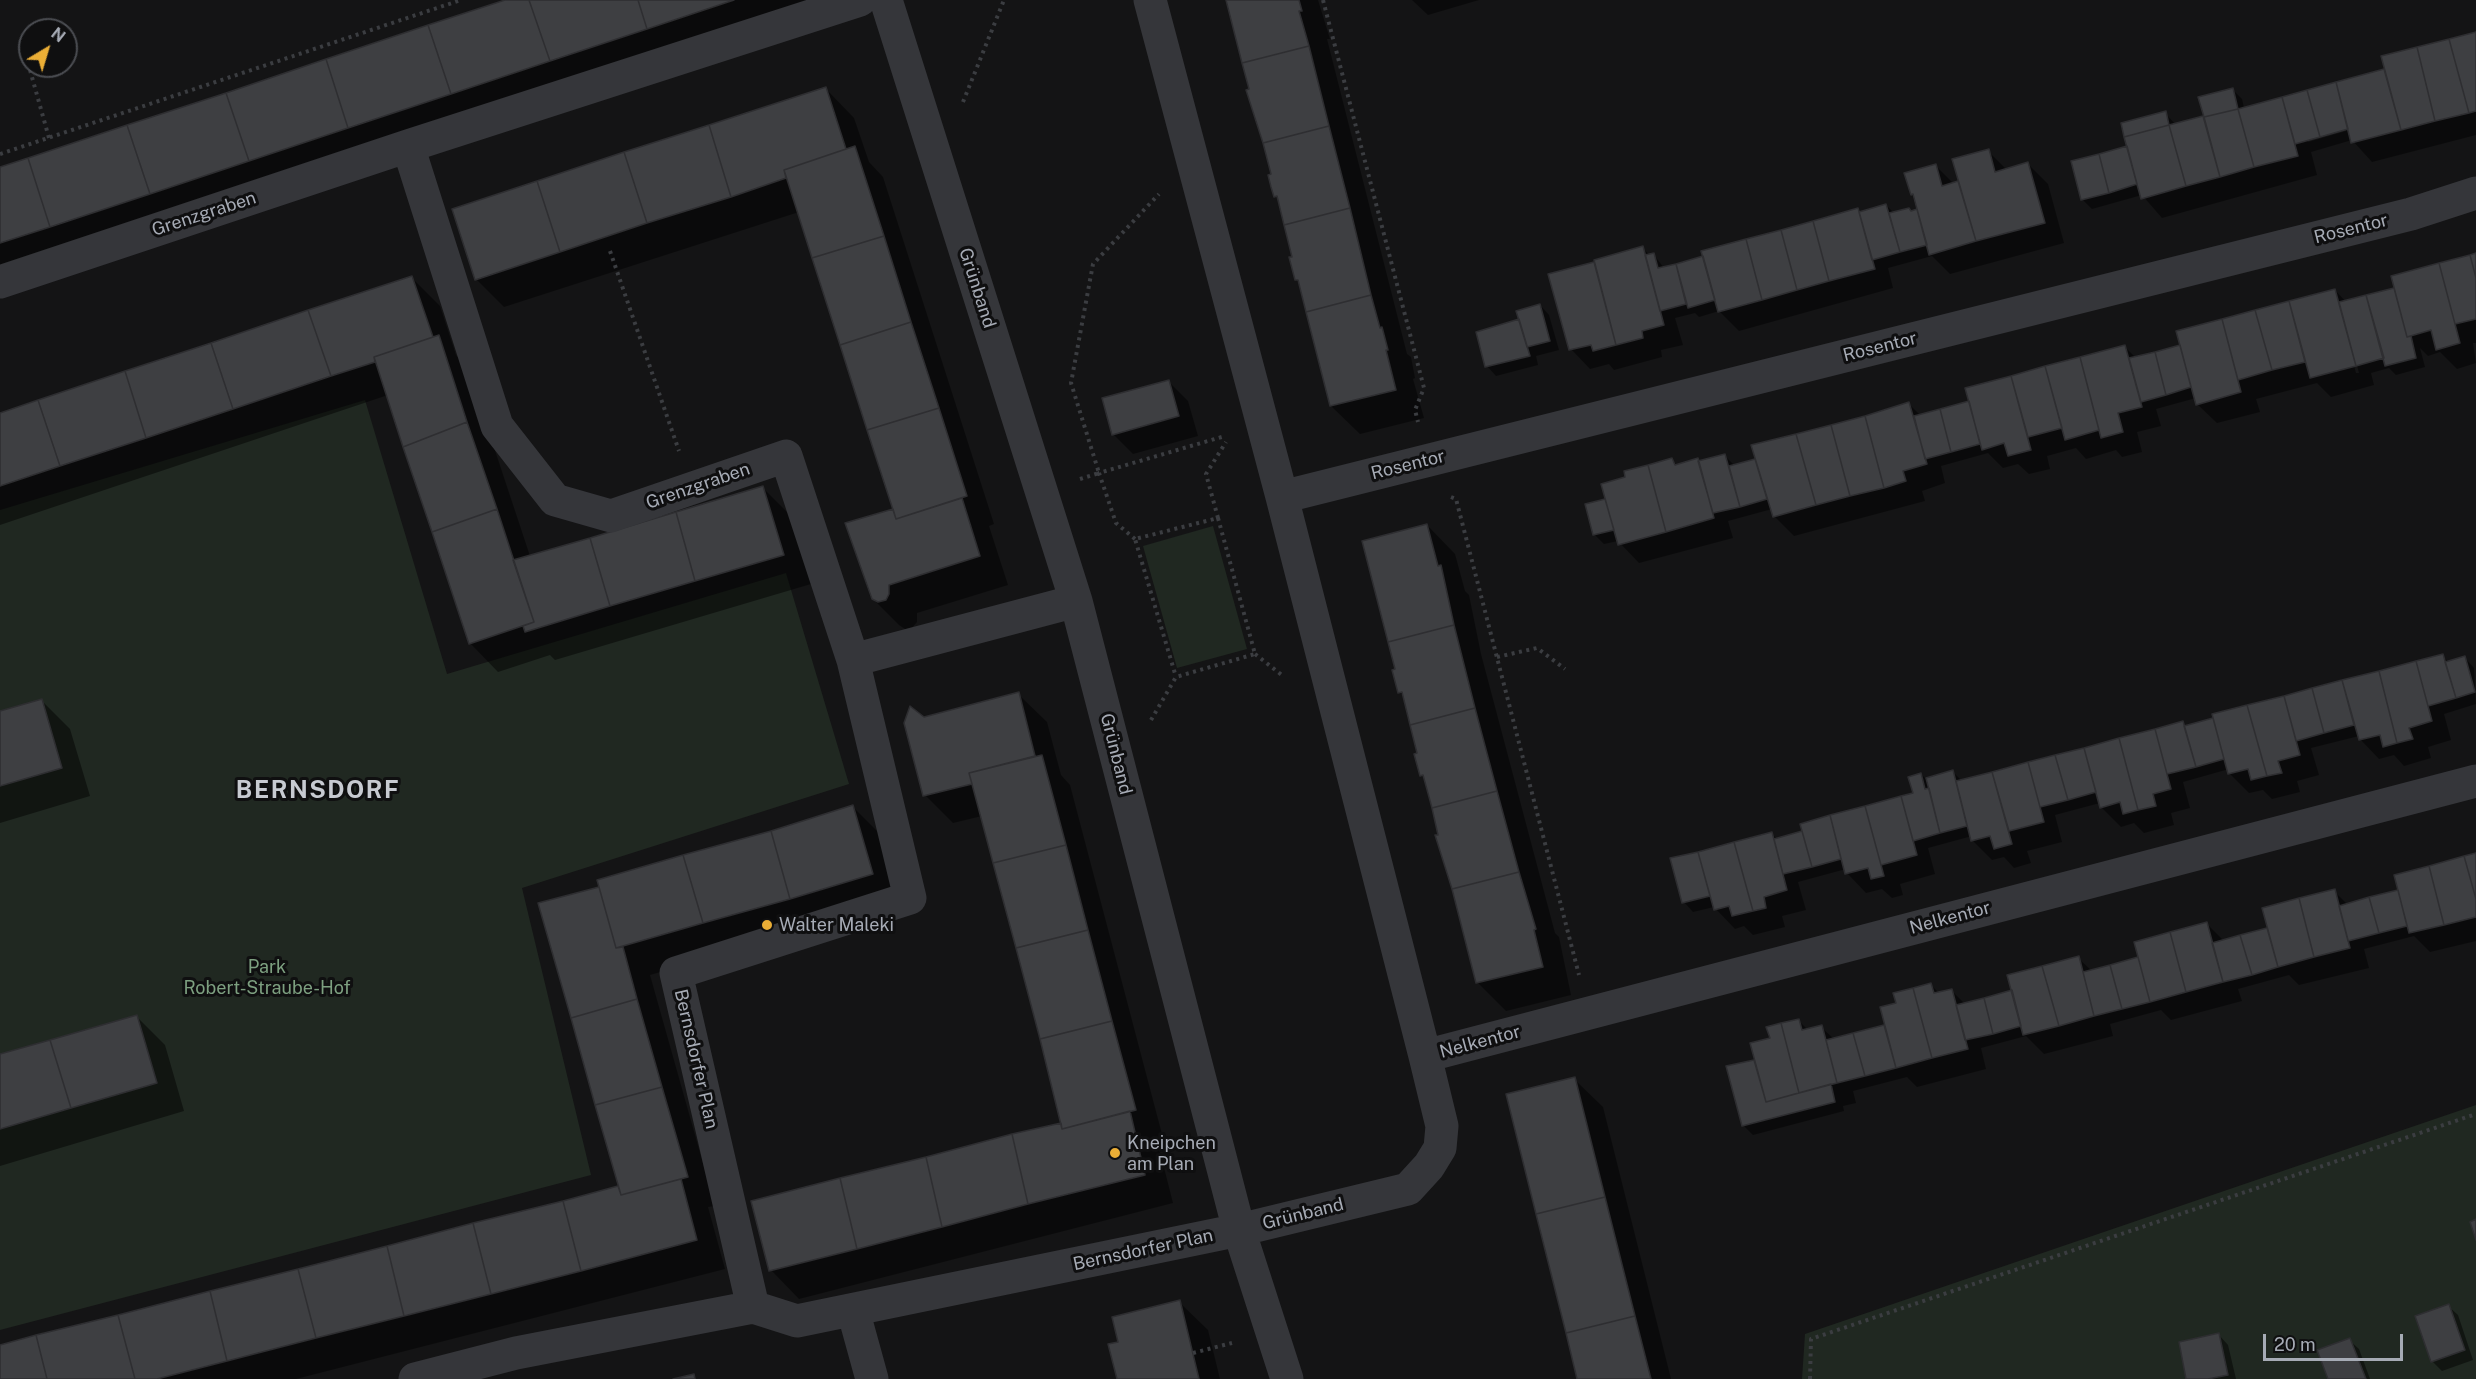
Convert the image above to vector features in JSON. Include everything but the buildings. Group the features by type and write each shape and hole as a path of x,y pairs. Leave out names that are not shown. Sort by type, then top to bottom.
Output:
{"street":[{"name":"Grenzgraben","path":"0,282 408,146 860,0"},
{"name":"Grünband","path":"886,0 1076,601 1239,1230 1407,1189 1429,1166 1440,1148 1442,1126 1282,497 1149,0"},
{"name":"Grenzgraben","path":"408,146 497,426 555,500 611,516 786,456 853,660"},
{"name":"Rosentor","path":"1282,497 2411,214 2476,193"},
{"path":"853,660 1076,601"},
{"name":"Bernsdorfer Plan","path":"753,1308 676,973 910,898 853,660"},
{"name":"Nelkentor","path":"1425,1056 2476,781"},
{"name":"Bernsdorfer Plan","path":"415,1379 520,1366 753,1308 797,1321 1239,1230 1287,1379"},
{"path":"853,1310 872,1379"}],"path":[{"path":"0,154 460,0"},
{"path":"938,165 1004,0"},
{"path":"1323,0 1424,388 1415,410 1438,491 1456,500 1589,1013"},
{"path":"32,78 49,138"},
{"path":"1176,677 1135,539 1116,523 1071,383 1093,264 1192,158"},
{"path":"610,251 692,489"},
{"path":"1099,473 1230,435 1206,474 1255,654 1176,677 1120,772"},
{"path":"1135,539 1218,518"},
{"path":"1497,657 1537,648 1565,669"},
{"path":"1810,1379 1811,1339 2476,1114"},
{"path":"1193,1353 1209,1350"}],"green space":[{"name":"Park Robert-Straube-Hof","path":"365,400 447,674 786,573 849,784 522,888 591,1175 0,1330 0,510"},
{"path":"1213,526 1247,649 1177,668 1143,546"},
{"path":"2476,1105 2476,1379 1802,1379 1805,1334"}],"place":[{"name":"Walter Maleki","path":"767,925"},
{"name":"Kneipchen am Plan","path":"1115,1153"}],"district":[{"name":"BERNSDORF","path":"318,791"}]}
